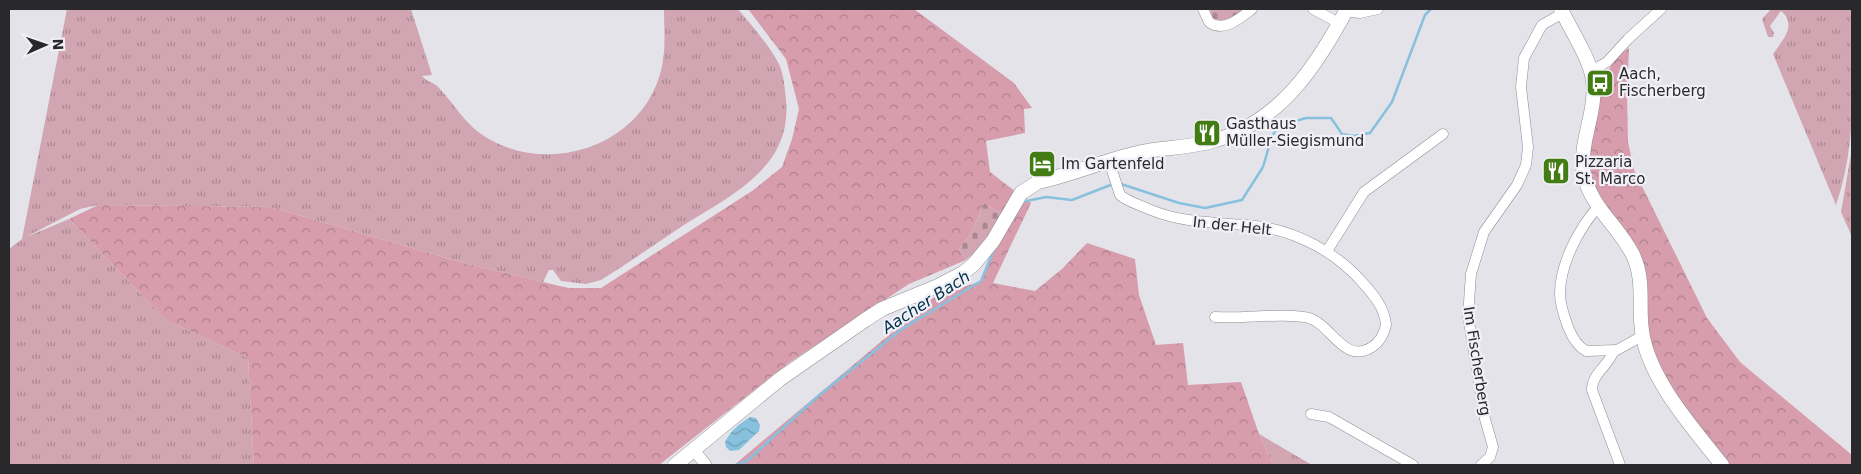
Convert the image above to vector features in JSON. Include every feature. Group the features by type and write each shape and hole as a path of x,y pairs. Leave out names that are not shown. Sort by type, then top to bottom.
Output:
{"main road":[{"path":"1562,11 1591,71 1593,92 1584,143 1583,166 1587,185 1598,207 1626,245 1638,268 1642,292 1642,336 1648,357 1664,385 1722,465"},
{"path":"675,465 780,379 865,320 882,309 938,286 963,273 993,241 1016,200 1028,188 1038,182 1109,161 1144,152 1207,143 1245,129 1276,107 1304,79 1356,13"}],"street":[{"path":"1203,9 1209,22 1220,26 1234,22 1252,9"},
{"path":"1313,9 1356,13"},
{"path":"1591,71 1607,62 1628,39 1661,9"},
{"name":"Im Fischerberg","path":"1481,465 1490,457 1493,447 1485,419 1468,316 1471,274 1477,247 1484,232 1517,185 1526,165 1528,147 1521,76 1524,58 1542,25 1562,11"},
{"path":"1327,251 1364,192 1443,134"},
{"name":"In der Helt","path":"1109,161 1116,185 1124,198 1171,218 1270,229 1302,239 1327,251 1357,276 1382,309 1386,319 1385,329 1379,341 1370,348 1358,351 1345,348 1323,324 1306,317 1215,317"},
{"path":"1598,207 1585,224 1563,273 1561,303 1571,333 1580,347 1586,351 1614,350 1642,336"},
{"path":"1614,350 1610,359 1594,378 1592,390 1620,465"},
{"path":"1311,414 1329,417 1413,465"},
{"path":"694,449 706,465"}],"green space":[{"path":"67,9 411,9 432,75 422,76 438,87 480,134 501,145 526,152 551,154 577,151 600,143 622,130 640,113 653,91 662,66 664,9 738,9 779,64 786,101 785,125 779,145 768,163 754,178 718,204 601,280 586,284 561,281 553,270 549,270 543,282 464,263 270,207 98,205 80,209 26,237 69,219 166,320 248,358 254,465 9,465 9,249 22,239"},
{"path":"748,9 914,9 1014,83 1032,108 1024,109 1025,133 986,141 990,172 1016,192 1002,214 984,203 972,232 959,249 966,260 909,284 790,362 659,465 254,465 248,358 166,320 69,219 98,205 270,207 464,263 568,288 601,288 752,191 782,167 792,139 799,109 786,59"},
{"path":"1211,9 1246,9 1225,23 1209,20"},
{"path":"1771,9 1852,9 1853,83 1851,133 1843,181 1836,205 1773,54 1787,33 1788,22 1786,16 1781,11 1770,26 1774,33 1773,37 1768,37 1762,19"},
{"path":"1629,48 1628,142 1634,170 1707,318 1740,362 1852,455 1852,465 1729,465 1694,422 1656,363 1647,338 1646,284 1587,171 1588,145 1602,83 1615,58"},
{"path":"1852,148 1852,237 1841,212"},
{"path":"1022,196 1031,203 993,283 1035,291 1062,269 1087,243 1135,259 1139,295 1156,345 1183,343 1188,385 1241,382 1259,434 1273,465 734,465 933,298 981,281 1005,224"},
{"path":"984,203 1002,214 986,239 966,260 959,249 972,232"},
{"path":"1259,434 1312,465 1273,465"}],"water":[{"path":"750,417 756,418 760,425 759,431 739,450 730,451 726,447 725,442 727,438 742,422"}],"waterway":[{"name":"Aacher Bach","path":"1118,183 1179,203 1205,208 1242,200 1263,167 1272,136 1279,126 1306,118 1331,118 1342,134 1354,136 1370,133 1392,102 1425,15 1431,9"},
{"name":"Aacher Bach","path":"1022,202 1046,197 1072,200 1113,184"},
{"name":"Aacher Bach","path":"736,465 747,461 817,397 902,329 981,281 994,249"}],"place":[{"name":"Aach, Fischerberg","path":"1600,83"},
{"name":"Gasthaus Müller-Siegismund","path":"1207,133"},
{"name":"Im Gartenfeld","path":"1042,164"},
{"name":"Pizzaria St. Marco","path":"1556,171"}]}
